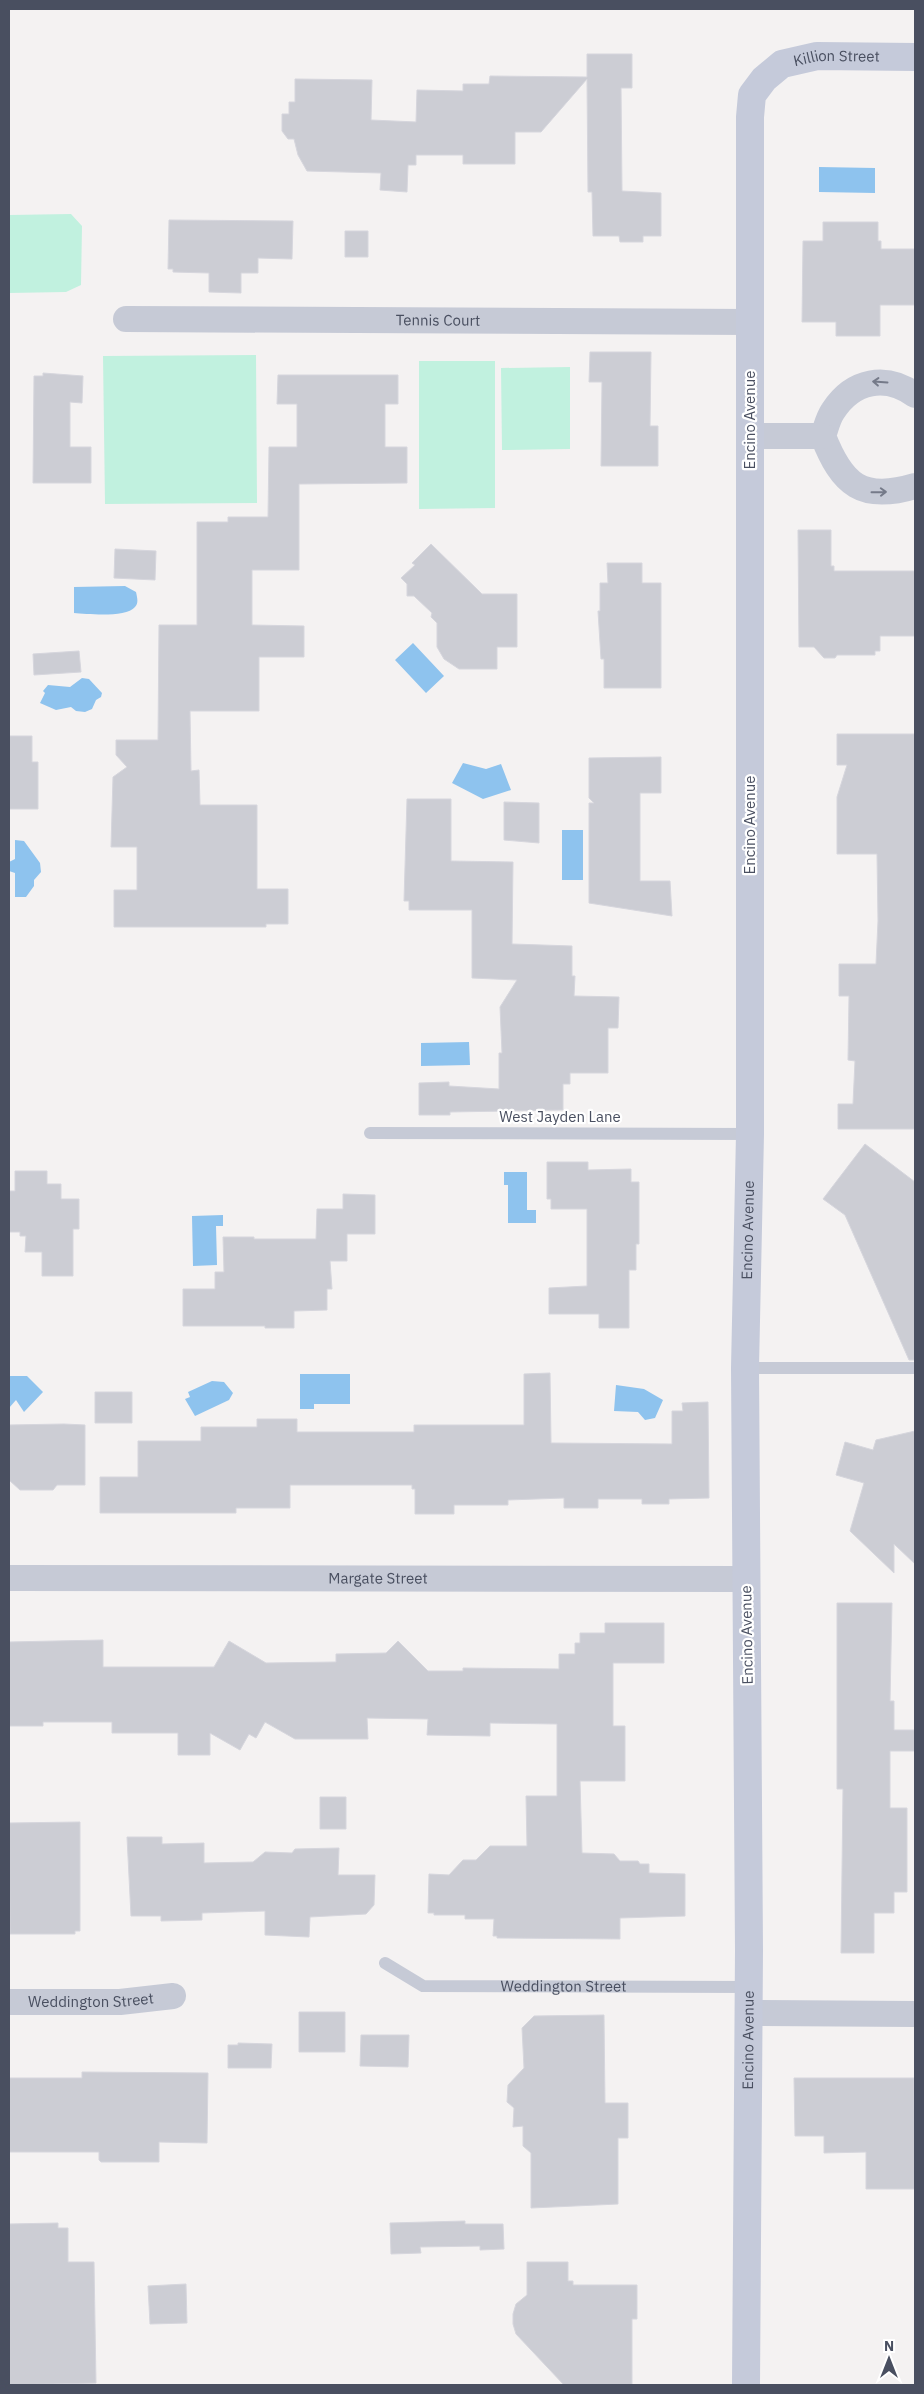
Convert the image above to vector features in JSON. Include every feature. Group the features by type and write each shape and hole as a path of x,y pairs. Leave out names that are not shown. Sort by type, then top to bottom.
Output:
{"street":[{"name":"Killion Street","path":"764,78 782,64 817,56 915,57"},
{"name":"Encino Avenue","path":"746,2385 749,2000 745,1368 750,1134 750,117 752,95 764,78"},
{"name":"Tennis Court","path":"126,319 750,322"},
{"path":"915,395 901,384 874,381 845,395 832,412 823,436 832,460 846,479 871,492 896,491 915,486"},
{"path":"750,436 823,436"},
{"name":"Margate Street","path":"9,1578 746,1579"},
{"name":"Weddington Street","path":"9,2002 120,2002 173,1996"},
{"name":"Weddington Street","path":"749,2000 915,2014"}],"lane":[{"name":"West Jayden Lane","path":"370,1133 750,1134"},
{"path":"745,1368 915,1368"},
{"name":"Weddington Street","path":"386,1963 423,1986 749,2000"}],"green space":[{"path":"71,214 82,226 81,285 66,292 9,293 9,215"},
{"path":"256,355 257,503 105,504 103,356"},
{"path":"419,361 495,361 495,508 419,509"},
{"path":"570,367 570,449 502,450 501,368"}],"water":[{"path":"819,167 875,168 875,193 819,192"},
{"path":"125,586 136,592 137,604 130,610 115,614 74,613 74,587"},
{"path":"413,643 444,676 426,693 395,660"},
{"path":"82,678 89,679 102,693 92,709 85,712 76,711 71,707 56,710 40,703 45,693 43,691 48,685 70,687"},
{"path":"463,763 486,769 501,764 511,790 483,799 452,783"},
{"path":"562,830 583,830 583,880 562,880"},
{"path":"15,840 24,841 40,863 41,872 34,880 34,886 26,897 15,897 15,873 9,871 9,862 15,859"},
{"path":"469,1042 470,1065 421,1066 421,1043"},
{"path":"504,1172 527,1172 527,1210 536,1210 536,1223 508,1223 508,1185 504,1185"},
{"path":"223,1215 223,1226 216,1226 217,1265 193,1266 192,1216"},
{"path":"300,1374 350,1374 350,1404 314,1404 314,1409 300,1409"},
{"path":"9,1376 27,1376 43,1392 24,1412 16,1400 9,1408"},
{"path":"212,1381 224,1382 233,1393 229,1400 195,1416 185,1399 190,1397 188,1392"},
{"path":"616,1385 644,1389 663,1400 655,1418 645,1420 638,1412 614,1411"}],"building":[{"path":"587,54 632,54 632,88 621,88 622,191 661,193 661,236 643,236 643,242 620,242 619,236 593,236 592,192 588,192 587,79 541,132 515,132 515,164 463,164 463,155 416,155 416,165 408,165 407,192 380,190 381,173 307,171 298,155 294,139 288,139 282,131 282,114 289,114 289,102 295,102 295,79 372,80 371,120 416,122 417,90 463,91 463,84 489,84 490,76 587,77"},
{"path":"169,220 293,221 292,259 258,258 258,273 241,273 241,293 209,292 209,273 173,272 173,269 168,269"},
{"path":"823,222 878,222 878,241 881,241 881,249 915,249 915,305 880,305 880,336 836,336 836,322 802,322 803,241 823,241"},
{"path":"345,231 368,231 368,257 345,257"},
{"path":"590,352 651,352 650,426 658,426 658,466 601,466 602,382 589,382"},
{"path":"43,373 83,376 82,403 70,402 70,447 91,447 91,483 33,483 34,376 43,376"},
{"path":"278,375 398,375 398,404 385,404 385,447 407,447 407,483 299,484 299,570 252,570 252,625 304,626 304,657 259,657 259,711 190,711 191,771 199,770 200,805 257,805 257,889 288,889 288,924 266,924 266,927 114,927 114,890 137,890 137,847 111,847 113,777 127,767 116,755 116,740 158,740 159,625 197,625 197,522 228,522 228,517 268,517 269,447 297,447 297,404 277,404"},
{"path":"798,530 831,530 831,566 834,566 834,571 915,571 915,636 880,636 880,651 875,651 875,655 837,655 835,658 824,658 814,647 799,647"},
{"path":"431,544 482,594 517,594 517,647 497,647 497,669 459,669 444,659 437,647 437,623 431,617 432,613 414,596 407,596 407,584 401,578 415,565 412,563"},
{"path":"115,549 156,551 155,580 114,578"},
{"path":"607,563 642,563 642,583 661,583 661,688 604,688 604,659 601,659 598,611 600,611 600,583 608,583"},
{"path":"79,651 81,672 34,675 33,654"},
{"path":"837,734 915,734 915,1129 838,1129 838,1104 853,1104 855,1061 848,1060 849,996 839,996 839,964 876,964 878,921 877,854 837,854 837,797 847,765 837,765"},
{"path":"9,736 32,736 32,762 38,762 38,809 9,809"},
{"path":"661,757 661,793 640,793 640,881 670,881 672,916 589,903 589,803 594,803 589,798 589,758"},
{"path":"407,799 451,799 451,861 513,862 512,944 572,946 572,976 575,976 574,996 619,997 618,1028 608,1028 608,1073 570,1073 570,1084 563,1084 563,1110 450,1112 450,1115 419,1115 419,1083 449,1082 449,1086 499,1089 499,1053 502,1053 500,1007 517,980 472,978 472,910 409,910 409,901 404,901"},
{"path":"504,802 539,803 539,843 504,840"},
{"path":"865,1144 915,1182 915,1360 909,1360 845,1215 823,1199"},
{"path":"547,1162 588,1162 588,1170 631,1169 631,1182 639,1182 639,1244 636,1244 636,1270 629,1270 629,1328 599,1328 599,1314 549,1314 549,1288 587,1286 587,1209 551,1209 551,1199 547,1199"},
{"path":"15,1171 47,1171 47,1184 61,1184 61,1199 79,1199 79,1229 73,1229 73,1276 42,1276 42,1252 25,1252 26,1236 20,1236 20,1232 9,1232 9,1191 15,1191"},
{"path":"343,1194 375,1195 375,1234 347,1234 347,1261 330,1261 332,1289 327,1289 327,1310 294,1311 294,1328 183,1326 183,1289 215,1289 215,1272 224,1272 223,1237 316,1239 317,1209 343,1209"},
{"path":"550,1373 551,1443 672,1444 672,1411 683,1411 682,1403 708,1402 709,1498 669,1499 669,1504 642,1504 642,1499 598,1499 598,1508 564,1508 564,1498 508,1500 508,1505 454,1505 454,1514 415,1514 415,1489 412,1489 412,1485 290,1485 290,1508 236,1508 236,1513 100,1513 100,1477 138,1477 138,1441 201,1441 201,1427 257,1427 257,1419 297,1419 297,1432 414,1432 414,1425 524,1425 524,1374"},
{"path":"95,1392 132,1392 132,1423 95,1423"},
{"path":"9,1425 85,1425 85,1485 57,1485 53,1490 20,1490 9,1480"},
{"path":"915,1431 915,1564 894,1544 894,1573 850,1531 864,1483 836,1475 845,1442 873,1450 876,1440"},
{"path":"837,1603 892,1603 890,1701 894,1701 894,1730 915,1730 915,1751 890,1751 890,1808 907,1808 907,1892 894,1892 894,1913 874,1913 874,1953 841,1953 843,1789 837,1789"},
{"path":"605,1623 664,1623 664,1663 613,1663 613,1726 625,1726 625,1781 580,1781 582,1853 614,1854 620,1861 638,1861 640,1864 649,1864 649,1873 685,1874 685,1916 620,1918 620,1939 497,1938 497,1936 493,1936 494,1919 465,1919 465,1915 434,1915 434,1913 428,1913 429,1874 449,1875 463,1860 476,1860 490,1846 527,1846 526,1796 557,1796 557,1724 490,1723 490,1736 427,1735 428,1719 367,1718 368,1739 295,1739 265,1722 256,1738 249,1734 240,1750 210,1733 210,1755 178,1755 178,1733 112,1733 112,1722 43,1722 43,1726 9,1726 9,1642 103,1640 103,1667 214,1667 229,1641 266,1663 336,1662 336,1654 386,1653 398,1641 428,1671 463,1671 463,1668 559,1669 559,1654 575,1654 575,1643 580,1643 580,1633 605,1633"},
{"path":"320,1797 346,1797 346,1829 320,1829"},
{"path":"80,1822 80,1931 75,1931 75,1934 10,1934 9,1823"},
{"path":"127,1837 162,1837 162,1844 204,1843 204,1863 253,1862 265,1852 292,1853 295,1849 339,1848 338,1875 375,1875 374,1905 366,1914 310,1917 309,1937 265,1935 265,1911 202,1913 202,1920 161,1921 161,1916 131,1916"},
{"path":"299,2012 345,2012 345,2052 299,2052"},
{"path":"604,2015 605,2103 628,2103 628,2138 618,2138 618,2204 531,2208 531,2153 523,2146 523,2126 513,2127 514,2108 507,2102 508,2085 524,2068 522,2028 534,2016"},
{"path":"361,2035 409,2035 408,2067 360,2066"},
{"path":"238,2043 272,2044 271,2068 228,2068 228,2045 238,2045"},
{"path":"82,2072 208,2073 207,2143 159,2142 159,2162 101,2162 99,2160 99,2152 9,2152 9,2078 82,2078"},
{"path":"794,2078 914,2078 915,2189 866,2189 866,2152 824,2153 824,2136 795,2136"},
{"path":"465,2221 465,2224 503,2224 504,2249 480,2250 480,2246 420,2247 421,2253 391,2254 390,2223"},
{"path":"58,2223 58,2228 68,2228 68,2262 94,2262 96,2383 9,2385 9,2224"},
{"path":"527,2262 568,2262 568,2281 573,2281 573,2285 637,2285 637,2319 632,2319 632,2385 564,2385 516,2334 513,2314 516,2304 527,2295"},
{"path":"186,2284 187,2323 150,2324 148,2286"}]}
